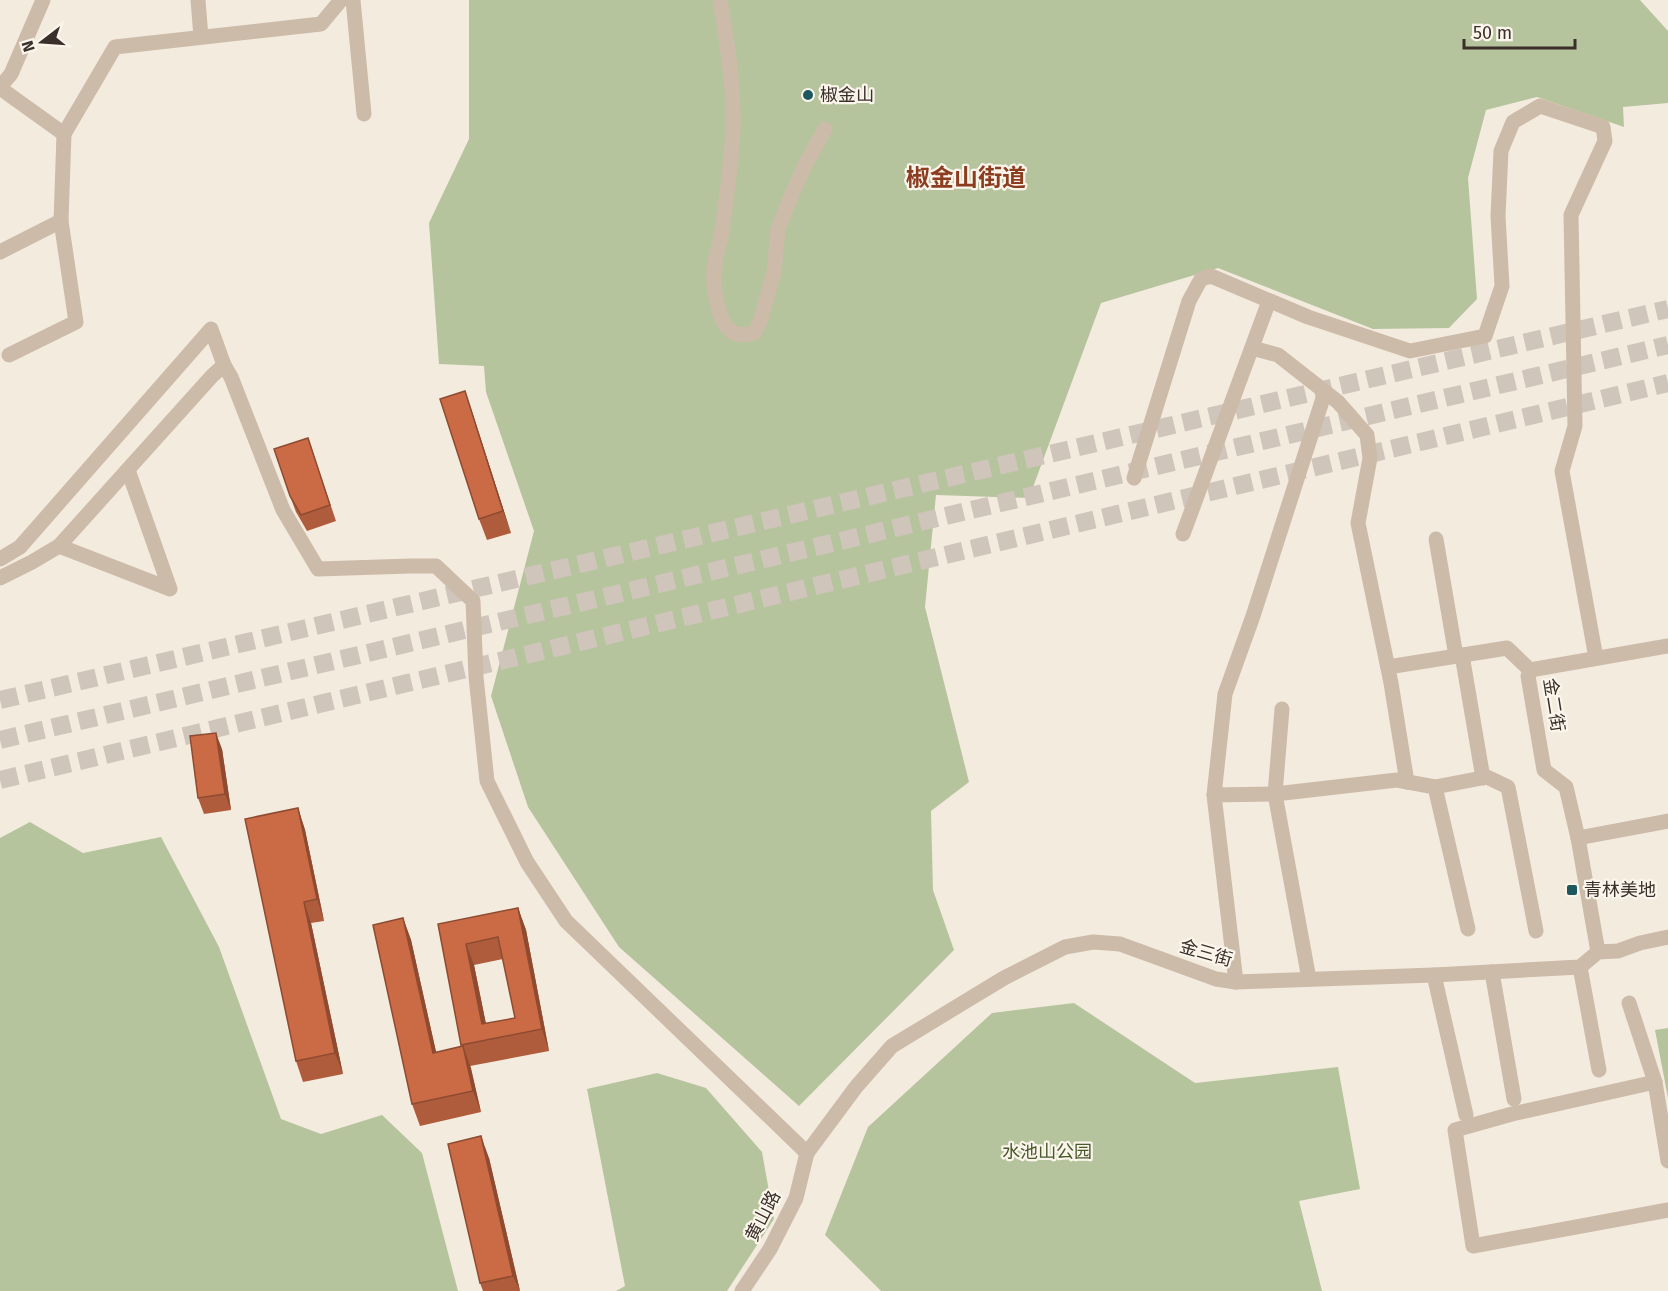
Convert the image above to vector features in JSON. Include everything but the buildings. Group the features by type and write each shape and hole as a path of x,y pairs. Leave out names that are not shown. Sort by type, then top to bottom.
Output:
{"street":[{"path":"43,0 11,74 0,87 64,134"},
{"path":"198,0 201,37"},
{"path":"9,355 76,322 61,221 64,134 115,46 321,24 341,0"},
{"path":"353,0 364,114"},
{"path":"720,0 730,67 733,125 721,238 714,272 717,300 724,322 732,332 746,335 754,333 760,321 774,272 778,229 801,175 825,129"},
{"path":"1134,478 1189,301 1201,279 1211,276 1308,317 1410,351 1485,336 1502,286 1498,216 1501,151 1513,122 1540,106 1603,127 1605,141 1571,215 1575,426 1562,471 1596,658"},
{"path":"0,252 61,221"},
{"path":"1183,534 1269,301"},
{"path":"0,559 20,547 211,329 284,510 318,569 436,566 473,602 476,677 487,781 527,862 566,921 807,1153"},
{"path":"1252,348 1278,355 1338,402 1368,435 1370,458 1358,523 1388,667 1407,782"},
{"path":"0,578 59,546 224,365"},
{"path":"1236,982 1214,795 1225,694 1253,616 1325,392"},
{"path":"59,546 170,589 128,470"},
{"path":"1436,539 1483,778"},
{"name":"金二街","path":"1598,952 1578,838 1566,787 1544,770 1528,676 1530,670 1668,646"},
{"path":"1388,667 1507,648 1530,670"},
{"path":"1282,709 1275,794 1309,979"},
{"path":"1214,795 1275,794 1396,780 1435,787 1487,777 1508,787 1536,931"},
{"path":"1435,787 1468,928"},
{"path":"1578,838 1668,821"},
{"path":"1599,1070 1580,967 1598,952 1618,951 1668,937"},
{"name":"金三街","path":"807,1153 856,1087 892,1046 1004,978 1065,947 1093,942 1120,944 1216,980 1236,982 1580,967"},
{"path":"1492,972 1514,1099"},
{"path":"1434,975 1466,1115"},
{"path":"1629,1004 1655,1082 1668,1161"},
{"path":"1655,1082 1512,1114 1455,1130 1473,1246 1668,1210"},
{"name":"黄山路","path":"742,1291 770,1249 796,1198 807,1153"}],"green space":[{"path":"469,0 1640,0 1668,31 1668,103 1623,107 1624,127 1537,97 1486,110 1468,178 1477,299 1449,328 1373,329 1218,268 1101,303 1029,498 936,495 925,607 969,782 931,811 933,890 954,950 799,1106 619,947 528,807 491,696 534,531 486,392 484,366 439,364 429,223 469,139"},
{"path":"30,822 83,853 161,837 219,947 281,1119 321,1134 382,1115 422,1153 458,1291 0,1291 0,838"},
{"name":"水池山公园","path":"1074,1003 1195,1083 1338,1067 1360,1189 1299,1201 1322,1291 881,1291 825,1235 868,1127 992,1013"},
{"path":"1668,1028 1668,1098 1655,1030"},
{"path":"657,1073 706,1088 762,1152 774,1219 727,1291 616,1291 625,1286 587,1089"}],"tunnel":[{"path":"0,700 1668,309"},
{"path":"0,740 1668,345"},
{"path":"0,780 1668,383"}],"place":[{"name":"椒金山","path":"808,95"},
{"name":"青林美地","path":"1572,890"}],"district":[{"name":"椒金山街道","path":"966,178"}]}
